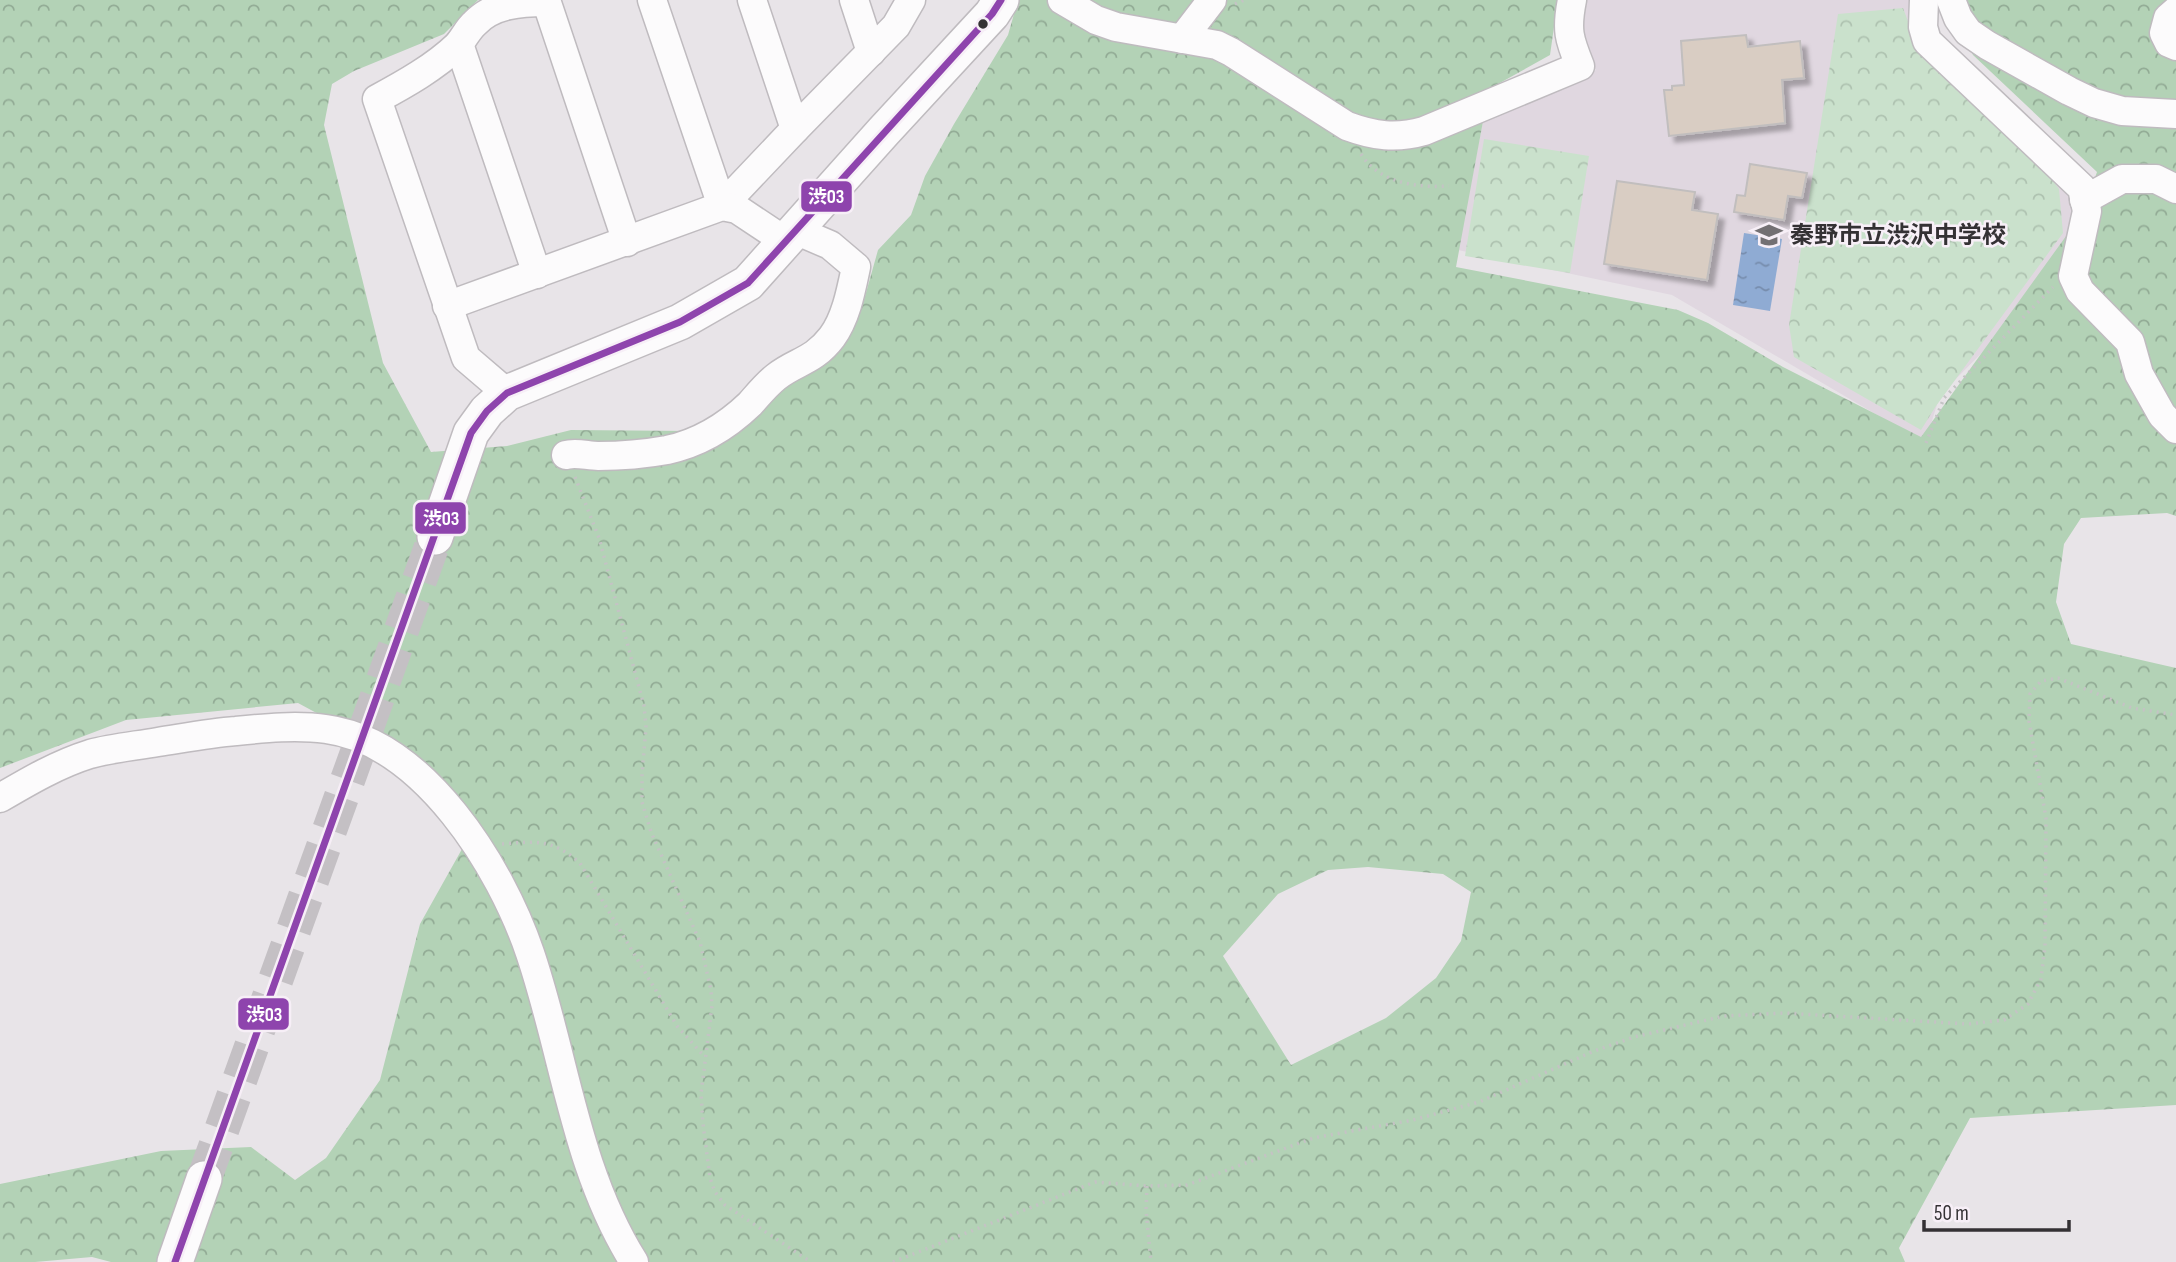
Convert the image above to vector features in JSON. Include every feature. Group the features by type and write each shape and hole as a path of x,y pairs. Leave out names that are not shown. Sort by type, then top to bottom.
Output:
{"main road":[{"path":"435,537 471,433 486,411 507,393 680,322 748,283 992,15 1001,0"},
{"path":"175,1262 204,1179"}],"street":[{"path":"652,0 722,206"},
{"path":"752,0 795,129"},
{"path":"854,0 872,52"},
{"path":"447,306 722,206 896,26 911,0"},
{"path":"1062,0 1096,20 1116,27 1217,46 1353,128 1384,136 1415,134 1580,66 1568,38 1568,17 1572,0"},
{"path":"1182,39 1212,0"},
{"path":"1924,0 1923,27 1927,41 2082,188 2087,211 2073,276 2080,291 2130,342 2139,374 2162,415 2176,429"},
{"path":"1951,0 1958,18 1968,32 2069,91 2094,103 2122,111 2176,114"},
{"path":"507,393 466,358 377,99 405,85 458,44 476,22 493,11 519,2 546,1 627,242"},
{"path":"2176,11 2168,18 2164,33 2169,43 2176,46"},
{"path":"458,44 537,274"},
{"path":"2084,200 2122,179 2156,178 2176,189"},
{"path":"566,455 640,453 665,450 703,439 731,421 777,376 806,362 820,351 833,335 841,320 856,267 830,245 790,235 737,209 722,206"},
{"path":"0,798 42,774 89,755 116,748 264,728 326,729 356,737 387,752 412,769 443,800 480,851 513,909 526,943 589,1166 634,1262"}],"path":[{"path":"1353,128 1353,142 1364,160 1380,174 1409,184 1449,186"},
{"path":"1926,443 1944,398 2049,290 2073,276"},
{"path":"566,455 599,538 644,706 646,727 642,802 651,832 699,942 708,978 712,1006 701,1094 710,1178 715,1192 737,1215 811,1262"},
{"path":"893,1262 1095,1182 1147,1186 1187,1185 1313,1138 1413,1119 1479,1102 1594,1051 1646,1034 1724,1016 1784,1013 1968,1024 2004,1020 2028,1004 2041,979 2045,946 2046,818 2029,721 2030,694 2041,681 2058,678 2132,708 2176,715"},
{"path":"480,851 498,845 525,842 550,844 565,850 580,863 677,1026 705,1056"},
{"path":"1147,1186 1146,1210 1151,1262"}],"shaded area":[{"name":"秦野市立渋沢中学校","path":"1579,0 1918,0 1919,32 2079,196 2081,220 2046,288 1940,395 1925,443 1672,295 1458,250 1484,116 1596,70 1575,36"}],"green space":[{"path":"0,0 478,0 444,34 354,71 332,84 324,125 383,363 431,452 507,446 571,430 693,431 830,357 864,300 878,250 911,215 925,176 1008,35 1018,0 1561,0 1550,55 1489,89 1456,267 1678,310 1708,323 1783,367 1921,437 2082,214 2097,172 1973,55 1946,0 2176,0 2176,516 2167,513 2081,518 2064,544 2056,602 2071,644 2176,668 2176,1105 1970,1118 1899,1248 1905,1262 111,1262 92,1257 0,1262 0,1184 161,1151 251,1147 295,1180 326,1158 380,1080 420,924 462,849 448,784 298,703 126,720 0,768","holes":["1368,867 1443,874 1471,892 1461,941 1436,978 1386,1018 1291,1065 1223,956 1278,894 1328,870"]},
{"path":"1903,8 1920,53 2044,169 2059,189 2063,233 1921,430 1794,357 1789,325 1838,14"},
{"path":"1484,139 1589,156 1570,273 1465,256"}],"water":[{"path":"1744,233 1782,239 1770,311 1733,305"}],"building":[{"path":"1746,35 1748,47 1800,41 1804,78 1782,80 1785,123 1669,136 1664,90 1684,85 1681,41"},
{"path":"1750,164 1807,173 1802,198 1788,196 1784,220 1734,212 1737,195 1745,196"},
{"path":"1617,181 1695,192 1692,210 1718,214 1707,280 1604,264"}],"tunnel":[{"path":"204,1179 435,537"}],"transit line":[{"name":"渋03","path":"175,1262 471,433 487,411 507,393 680,322 748,283 992,14 1001,0"}],"place":[{"name":"秦野市立渋沢中学校","path":"1769,235"}]}
